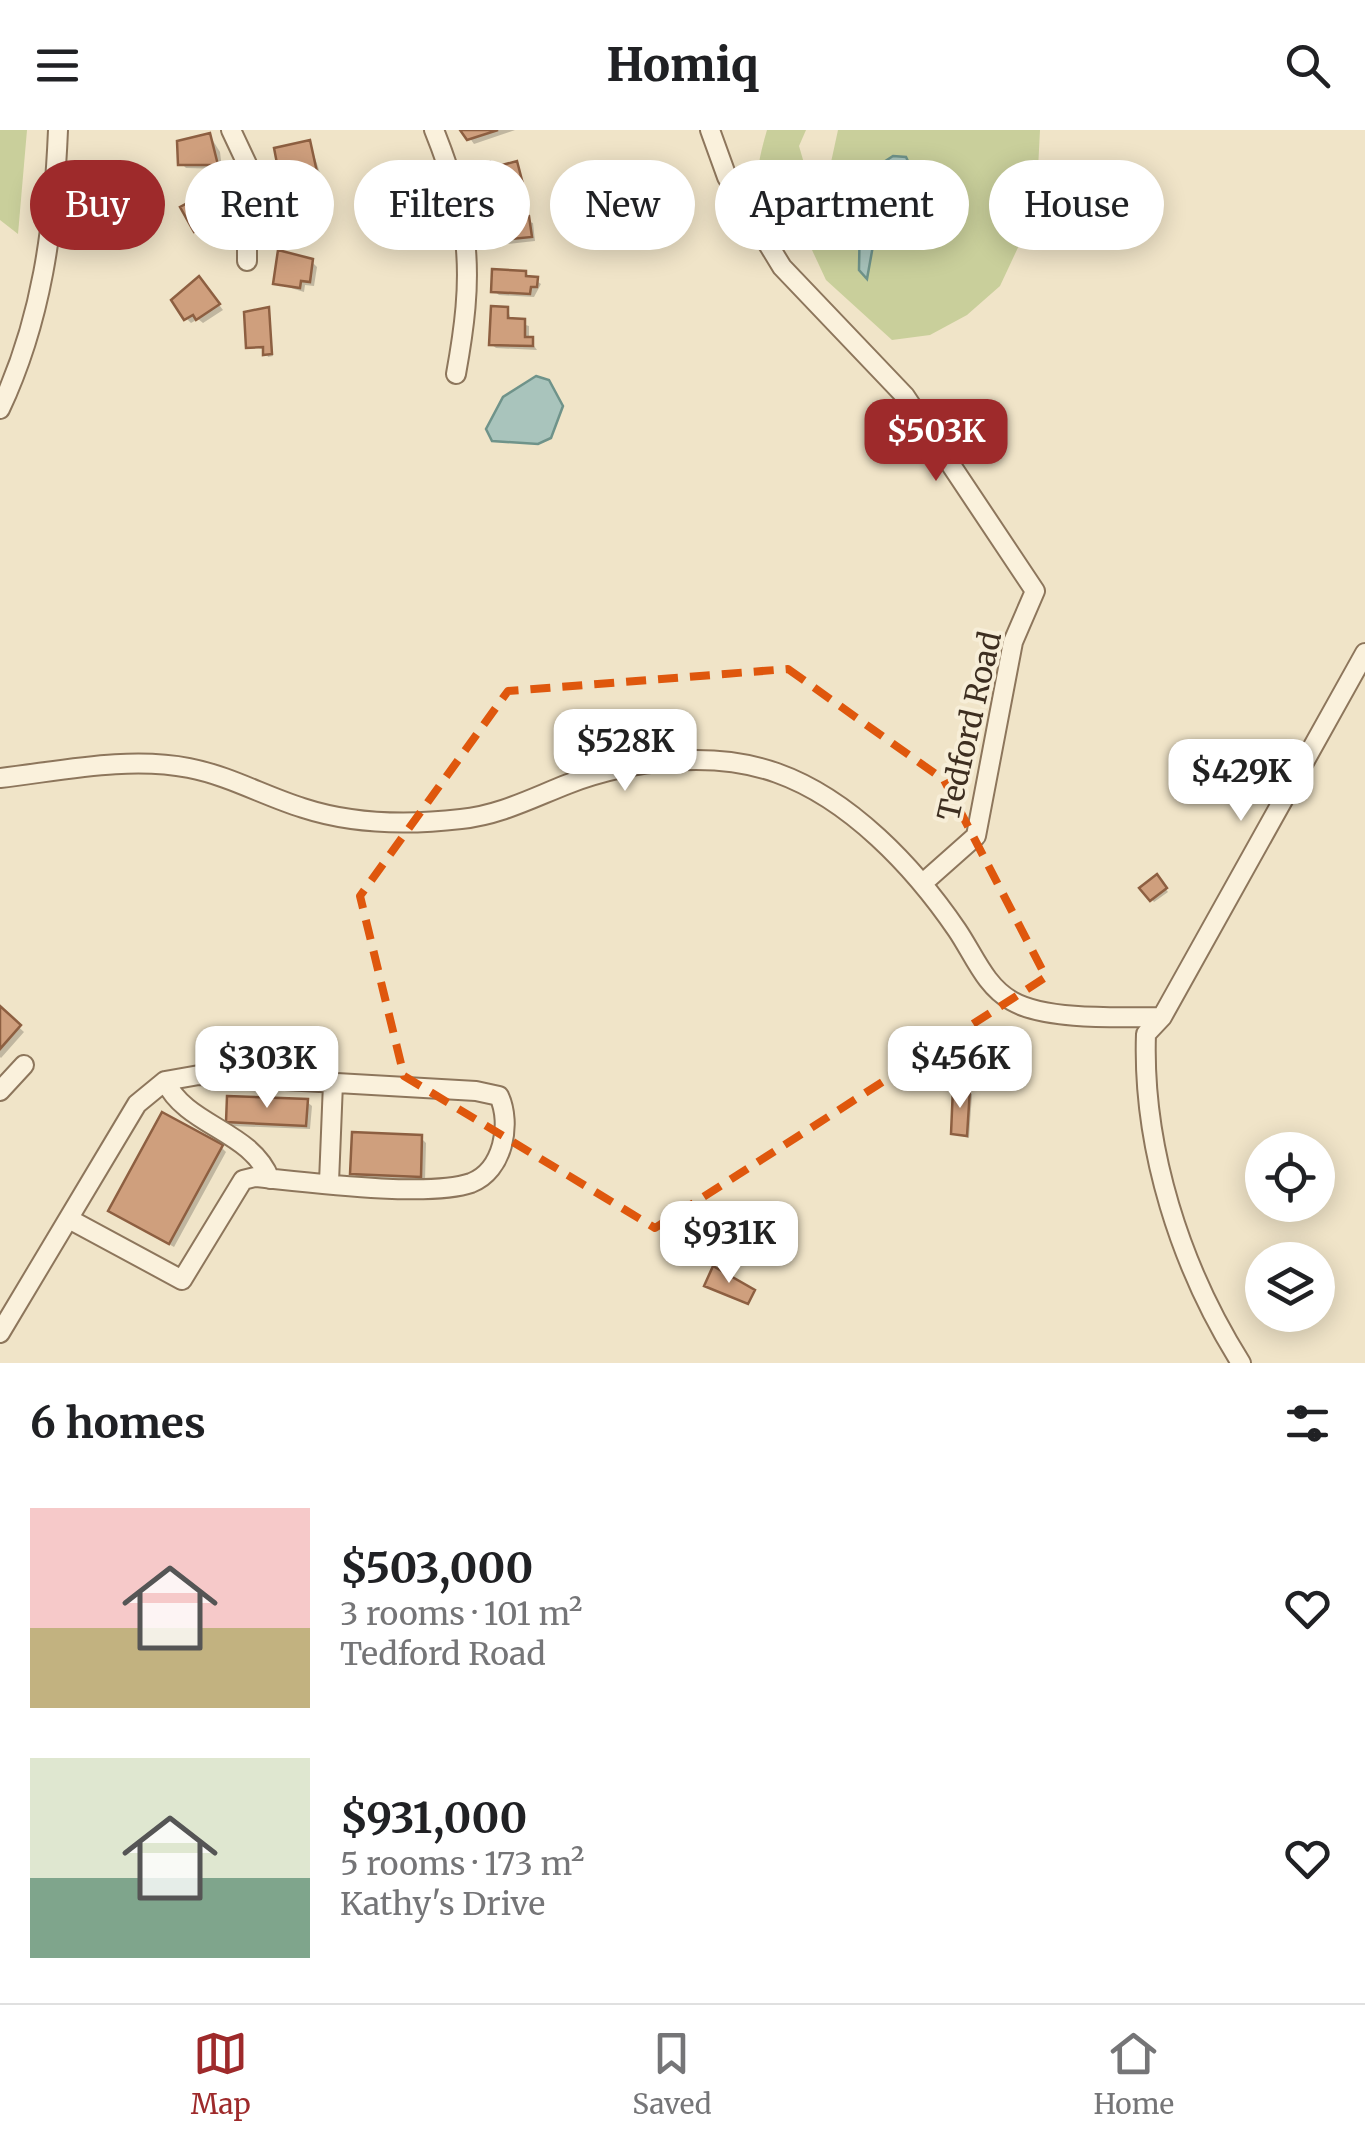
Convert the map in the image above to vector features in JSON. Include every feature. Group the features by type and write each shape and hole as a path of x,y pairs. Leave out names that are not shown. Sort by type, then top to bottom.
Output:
{"street":[{"path":"0,408 22,362 36,315 48,253 58,130"},
{"path":"232,130 247,164 246,261"},
{"path":"434,130 454,182 468,238 467,307 456,374"},
{"name":"Tedford Road","path":"710,130 727,176 782,268 905,396 1035,590 1013,642 976,836 923,883"},
{"path":"1240,1363 1190,1264 1166,1189 1145,1054 1146,1034 1162,1017 1365,654"},
{"path":"0,778 116,765 169,765 236,780 325,814 400,822 495,814 572,782 646,764 726,762 772,771 826,797 852,816 923,883 978,967 1011,1001 1050,1012 1162,1017"},
{"path":"0,1090 24,1064"},
{"path":"0,1333 137,1104 164,1082 199,1075 491,1092 499,1096 506,1117 496,1158 470,1183 416,1187 270,1178 243,1180 194,1267 182,1280 69,1219"},
{"path":"164,1082 171,1096 256,1152 270,1178"},
{"path":"329,1182 333,1083"}],"highlighted area":[{"path":"788,669 944,780 1046,977 655,1228 404,1076 360,896 508,691"}],"green space":[{"path":"0,130 27,130 18,234 0,220"},
{"path":"767,130 806,130 799,146 803,160 760,160"},
{"path":"838,130 1040,130 1038,160 989,160 989,250 1017,250 1000,286 967,315 930,335 892,340 826,280 812,250 969,250 969,160 832,160"}],"water":[{"path":"859,250 872,250 867,279 859,270"},
{"path":"536,376 549,380 563,406 551,438 538,444 492,441 486,429 503,397"}],"building":[{"path":"460,130 498,130 467,140"},
{"path":"210,133 217,160 185,160 185,165 178,165 177,141"},
{"path":"310,140 314,160 276,160 274,148"},
{"path":"278,250 313,259 310,282 301,281 300,288 273,284"},
{"path":"492,269 526,271 526,276 538,277 537,287 531,287 530,294 491,292"},
{"path":"199,276 220,304 196,320 193,315 184,320 171,300"},
{"path":"491,306 508,307 508,318 525,319 525,337 533,337 533,346 489,345"},
{"path":"269,307 272,354 263,355 263,347 246,348 244,312"},
{"path":"1157,874 1167,888 1150,901 1139,888"},
{"path":"0,1006 21,1025 0,1049"},
{"path":"953,1087 970,1089 967,1136 951,1134"},
{"path":"227,1096 308,1099 306,1126 226,1122"},
{"path":"162,1112 223,1145 169,1244 108,1211"},
{"path":"352,1132 422,1135 421,1177 350,1174"},
{"path":"713,1266 755,1290 748,1304 704,1286"}]}
